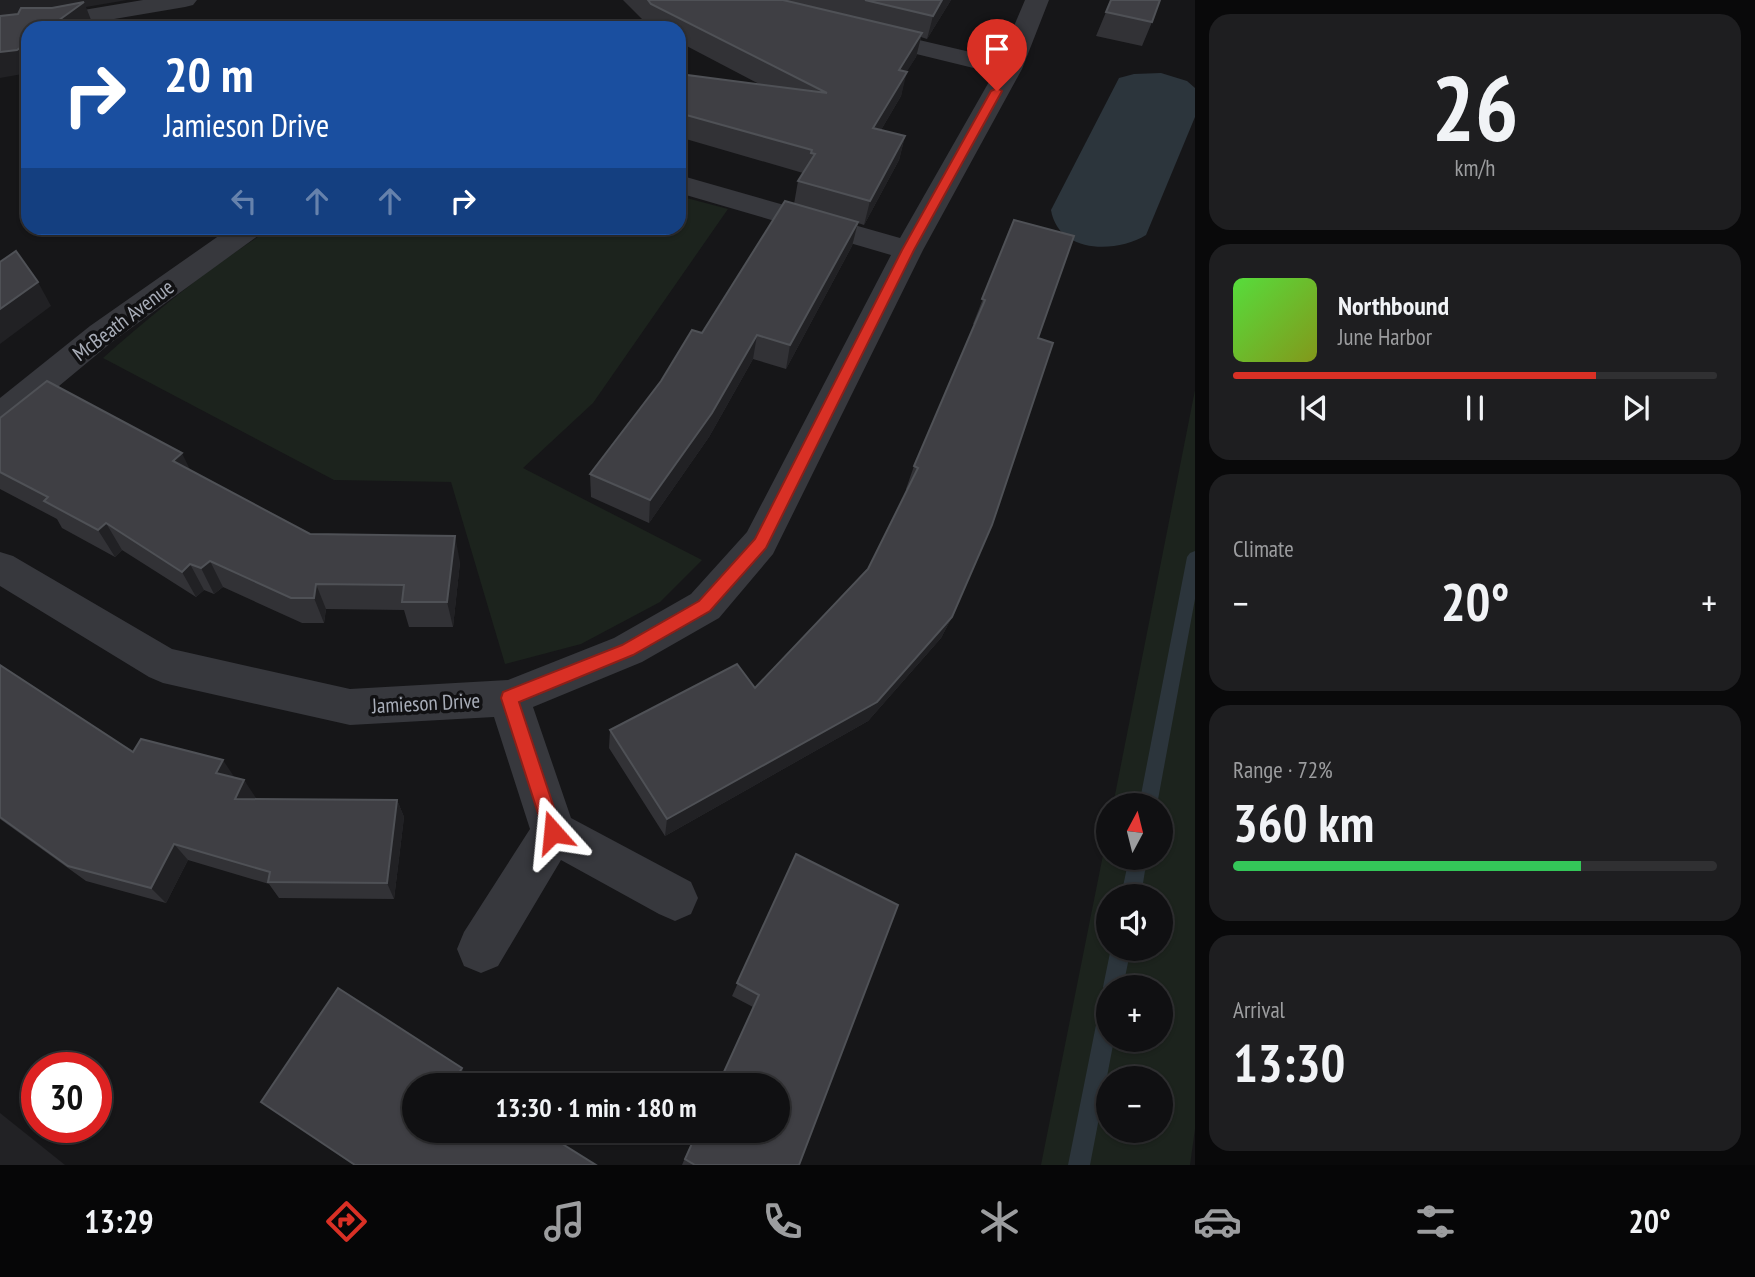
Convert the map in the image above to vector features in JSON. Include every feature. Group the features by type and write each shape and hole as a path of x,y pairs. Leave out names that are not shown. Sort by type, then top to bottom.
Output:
{"street":[{"path":"108,21 141,18 185,0"},
{"name":"Jamieson Drive","path":"0,567 163,665 350,707 509,698 628,650 705,606 760,543 908,250 1009,69 1037,0"},
{"path":"0,31 21,29"},
{"path":"852,31 1009,69"},
{"path":"686,186 908,250"},
{"name":"McBeath Avenue","path":"0,416 101,334 239,235"},
{"path":"509,698 553,832 675,898"},
{"path":"481,949 553,832"}],"shaded area":[{"path":"1161,73 1187,81 1195,88 1195,117 1146,235 1119,245 1104,247 1076,242 1064,235 1051,210 1119,78 1134,74"},
{"path":"686,198 728,209 593,403 523,468 702,560 660,602 581,644 505,664 451,482 334,480 103,358 143,323 227,258 262,235 686,235"},
{"path":"1195,390 1195,1129 1190,1165 1041,1165 1096,890 1096,961 1173,961 1173,884 1097,884 1100,870 1173,870 1173,793 1115,793"},
{"path":"0,1113 21,1130 21,1143 38,1143 65,1165 0,1165"}],"building":[{"path":"648,0 783,0 922,33 899,70 907,72 873,128 905,136 870,201 798,181 815,154 811,153 812,150 686,115 686,75 827,93 651,4"},
{"path":"865,0 942,0 933,16"},
{"path":"1111,0 1160,0 1152,22 1106,12"},
{"path":"84,2 58,21 21,21 21,47 0,52 0,16 18,14 21,8 52,8"},
{"path":"785,201 858,222 790,345 757,335 712,413 650,500 590,474 661,381 692,330 702,333"},
{"path":"1014,220 1074,236 1038,338 1053,343 992,525 952,617 877,702 667,819 610,730 737,664 755,688 868,569 918,468 914,466 985,300 982,299"},
{"path":"16,251 38,282 0,309 0,262"},
{"path":"47,381 182,453 173,461 310,534 455,536 447,602 402,602 404,585 316,584 314,598 291,598 210,561 201,568 190,564 182,572 106,523 98,530 44,501 48,497 0,472 0,418"},
{"path":"0,665 133,752 141,739 223,760 216,773 244,780 235,799 397,800 387,883 268,882 270,872 174,844 151,888 68,866 0,817"},
{"path":"796,854 898,905 799,1165 695,1165 685,1159 692,1143 790,1143 790,1073 723,1073 759,995 737,983"},
{"path":"338,988 462,1068 459,1073 402,1073 402,1143 561,1143 596,1165 355,1165 261,1102"}],"waterway":[{"path":"1150,793 1195,557"},
{"path":"1133,884 1136,870"},
{"path":"1115,975 1118,961"},
{"path":"1079,1165 1101,1052"}],"route":[{"path":"553,832 509,698 628,650 705,606 760,543 908,250 997,91"}]}
